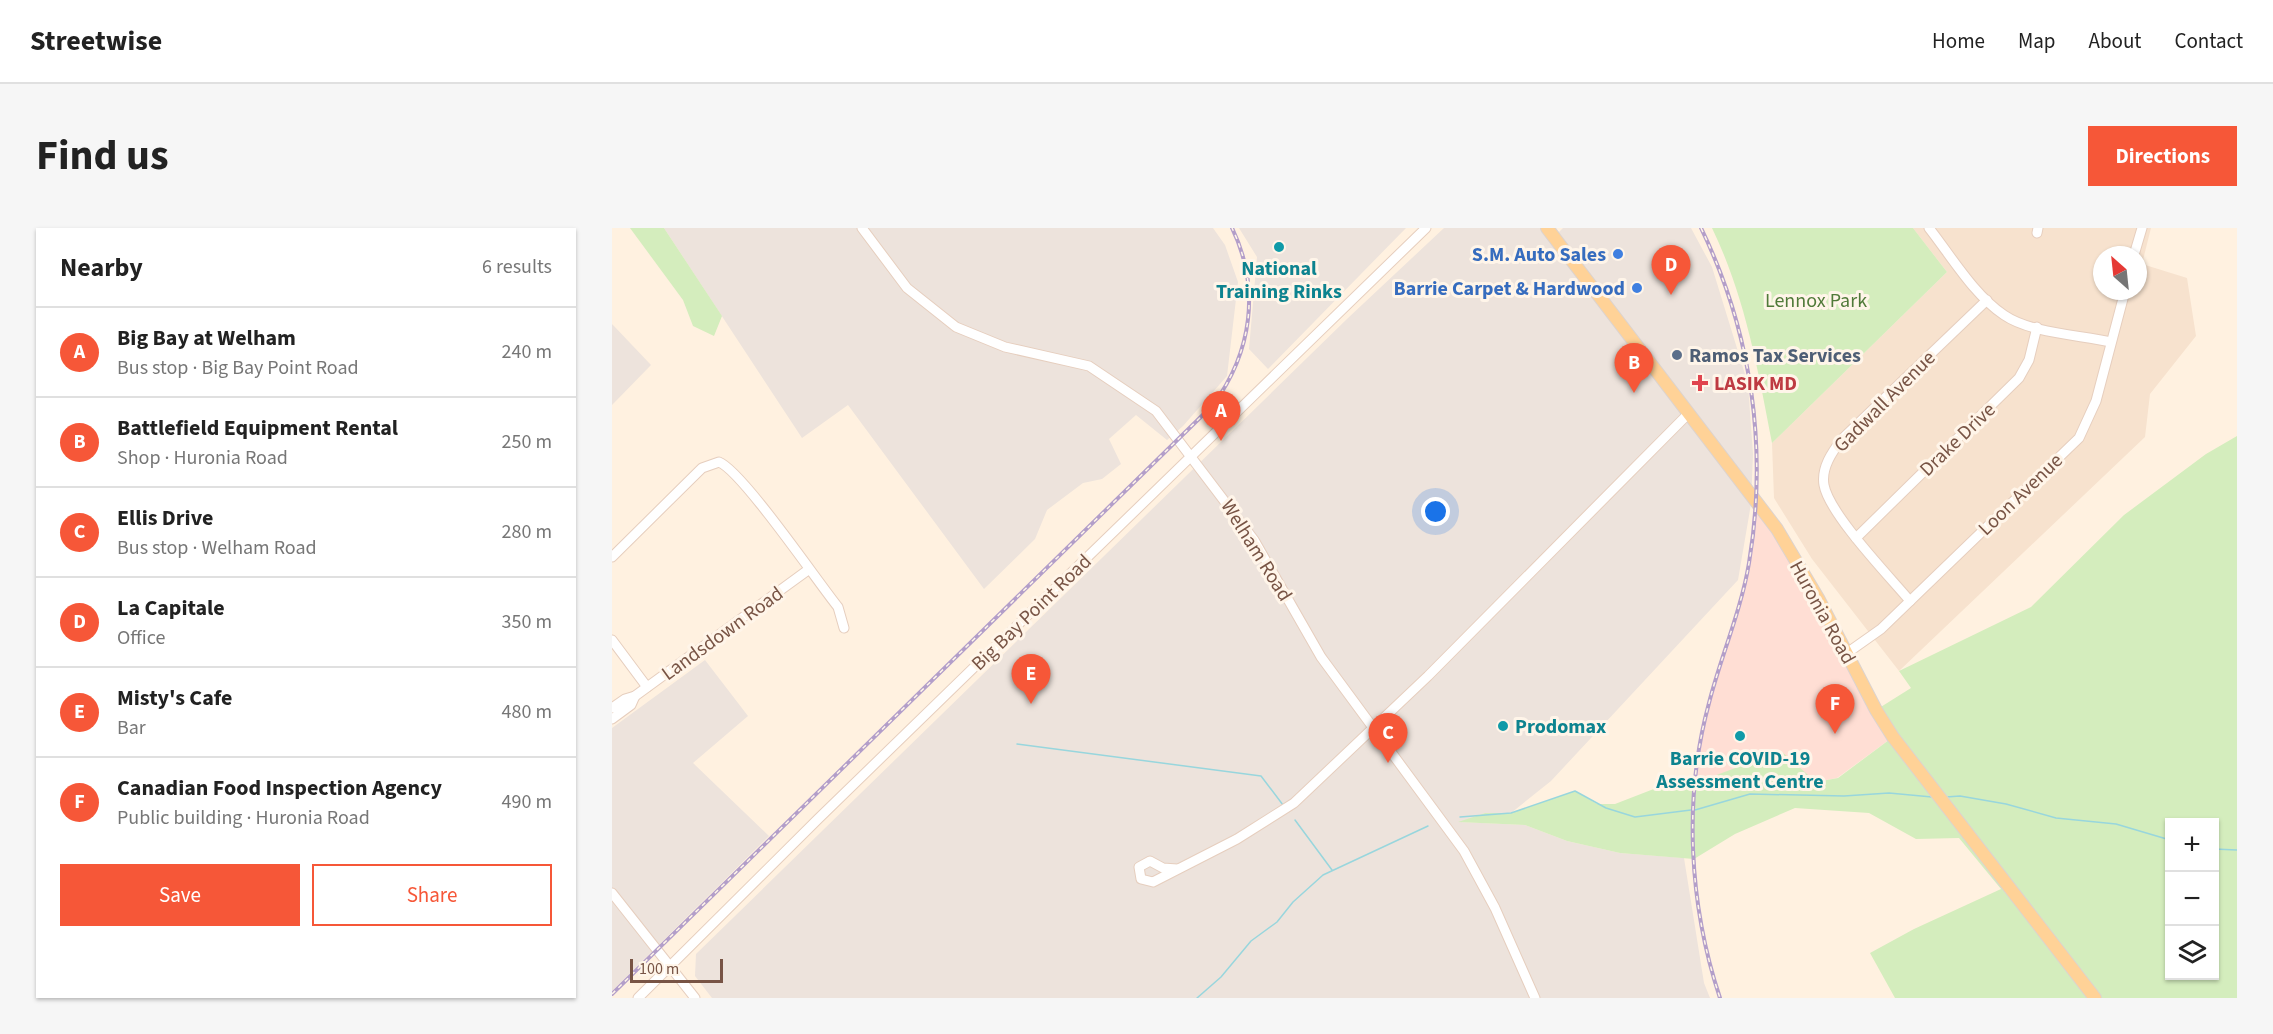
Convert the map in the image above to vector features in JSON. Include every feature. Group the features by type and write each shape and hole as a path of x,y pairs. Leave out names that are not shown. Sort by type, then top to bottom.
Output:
{"main road":[{"name":"Huronia Road","path":"1547,228 1777,529 1818,598 1893,737 2095,998"}],"street":[{"name":"Welham Road","path":"862,228 907,288 956,327 1005,347 1089,366 1156,411 1254,540 1321,657 1464,851 1495,908 1535,998"},
{"name":"Big Bay Point Road","path":"638,998 1191,455 1426,228"},
{"path":"1929,228 1987,300 2004,315 2023,325 2111,342"},
{"path":"2137,246 2142,228"},
{"name":"Gadwall Avenue","path":"1910,601 1840,517 1824,486 1825,469 1831,453 1987,300"},
{"name":"Loon Avenue","path":"1847,653 1870,640 2079,438 2096,402 2123,300"},
{"name":"Drake Drive","path":"1856,538 2019,378 2029,360 2037,327"},
{"path":"1178,869 1237,839 1294,803 1639,466 1689,413"},
{"path":"612,557 702,468 719,462 728,466 740,479 838,607 844,628"},
{"name":"Landsdown Road","path":"612,708 625,699 635,696 808,570"},
{"path":"612,640 647,687"},
{"name":"Landsdown Road","path":"612,719 631,705 635,696"},
{"path":"612,892 695,998"}],"shaded area":[{"path":"664,228 1213,228 1225,245 1238,282 1227,376 1183,426 1167,440 1136,415 1109,439 1121,464 1102,479 1083,483 1047,510 1035,539 984,589 848,405 802,438"},
{"path":"1239,228 1406,228 1268,369 1249,349 1257,257"},
{"path":"1444,228 1556,228 1559,232 1563,228 1691,228 1712,267 1748,384 1753,454 1751,504 1738,580 1551,781 1511,813 1485,813 1460,822 1525,825 1567,841 1620,853 1684,858 1704,983 1710,998 712,998 695,976 696,954 1348,318"},
{"path":"1913,228 2151,228 2146,246 2093,246 2093,300 2147,300 2147,266 2187,278 2196,336 2150,394 2145,437 1899,671 1812,559 1774,498 1772,443 1947,272"},
{"path":"612,324 651,365 612,405"},
{"path":"1757,502 1893,737 1837,778 1816,782 1695,783 1708,705 1749,565"},
{"path":"705,660 748,716 693,763 769,836 612,991 612,728"}],"green space":[{"path":"630,228 664,228 722,316 714,336 693,326 683,300"},
{"name":"Lennox Park","path":"1712,228 1913,228 1947,272 1772,443 1756,361 1742,307"},
{"path":"2237,436 2237,998 1895,998 1870,953 1914,929 2001,889 1959,838 1916,839 1869,813 1795,808 1735,834 1694,859 1620,853 1567,841 1525,825 1458,822 1485,813 1511,813 1575,791 1597,804 1615,804 1664,785 1695,783 1781,751 1816,782 1838,778 1893,737 1876,710 1911,688 1899,671 2031,607 2124,515 2206,454"}],"waterway":[{"path":"1017,744 1261,776 1283,805"},
{"path":"1460,817 1511,813 1575,791 1606,808 1635,817 1691,810"},
{"path":"1695,810 1750,794 1844,796 1889,793 1932,797"},
{"path":"1946,797 1960,796 2006,804 2056,818 2116,824 2165,839"},
{"path":"1295,820 1332,870"},
{"path":"1197,998 1221,977 1251,941 1277,922 1293,902 1323,875 1428,826"},
{"path":"2219,849 2237,850"}],"railway":[{"path":"612,994 1213,405 1236,363 1244,342 1248,319 1247,274 1232,228"},
{"path":"1701,228 1733,309 1744,350 1756,435 1757,477 1749,563 1736,616 1709,703 1695,776 1693,851 1696,889 1710,963 1720,998"}],"place":[{"name":"National Training Rinks","path":"1279,247"},
{"name":"S.M. Auto Sales","path":"1618,254"},
{"name":"Barrie Carpet & Hardwood","path":"1637,288"},
{"name":"La Capitale","path":"1671,295"},
{"name":"Ramos Tax Services","path":"1677,355"},
{"name":"LASIK MD","path":"1700,383"},
{"name":"Battlefield Equipment Rental","path":"1634,393"},
{"name":"Big Bay at Welham","path":"1221,441"},
{"name":"Misty's Cafe","path":"1031,704"},
{"name":"Prodomax","path":"1503,726"},
{"name":"Canadian Food Inspection Agency","path":"1835,734"},
{"name":"Barrie COVID-19 Assessment Centre","path":"1740,736"},
{"name":"Ellis Drive","path":"1388,763"}]}
